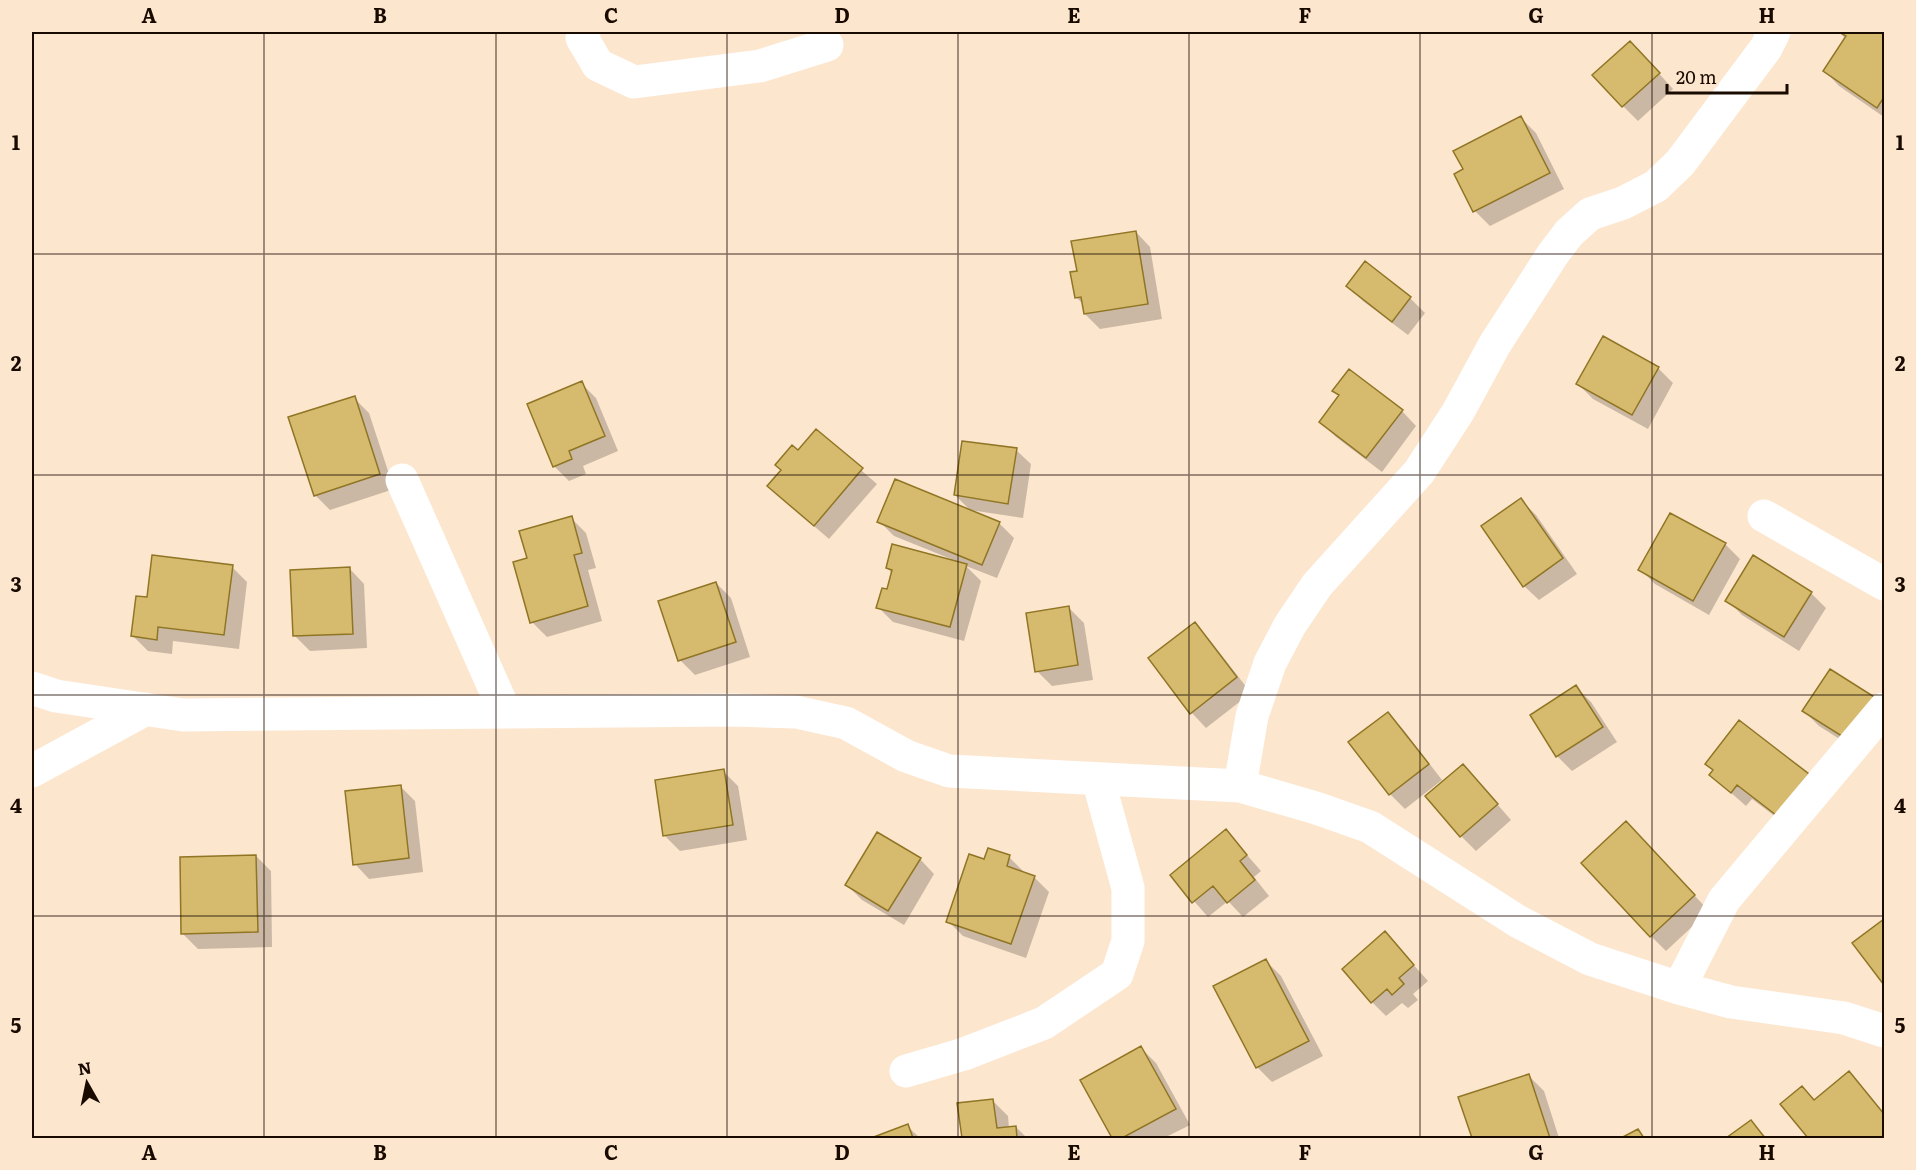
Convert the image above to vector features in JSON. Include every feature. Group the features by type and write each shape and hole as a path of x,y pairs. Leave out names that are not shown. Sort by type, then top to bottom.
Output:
{"street":[{"path":"584,32 582,38 598,65 634,81 760,66 827,45"},
{"path":"1240,786 1252,716 1270,663 1290,625 1317,585 1419,472 1458,412 1495,344 1569,233 1590,214 1623,203 1656,186 1680,163 1766,48 1774,32"},
{"path":"402,480 505,712"},
{"path":"1764,516 1884,584"},
{"path":"32,688 56,696 183,715 733,710 796,712 846,723 906,756 949,771 1240,786 1316,807 1370,827 1519,922 1590,959 1731,1002 1844,1018 1884,1031"},
{"path":"1679,988 1724,900 1884,708"},
{"path":"32,771 147,709"},
{"path":"906,1071 964,1054 1044,1023 1118,974 1128,941 1128,888 1098,779"}],"building":[{"path":"1839,32 1884,32 1884,97 1877,108 1823,71 1846,36"},
{"path":"1630,41 1660,73 1622,107 1592,75"},
{"path":"1521,116 1550,173 1473,212 1454,174 1463,169 1453,151"},
{"path":"1136,231 1148,304 1084,314 1081,297 1075,298 1070,272 1077,271 1071,241"},
{"path":"1365,261 1411,297 1392,322 1346,286"},
{"path":"1603,336 1659,367 1632,415 1576,384"},
{"path":"1349,369 1403,410 1366,458 1319,422 1339,395 1332,391"},
{"path":"582,381 605,436 569,451 572,459 553,467 527,404"},
{"path":"355,396 380,474 314,496 288,417"},
{"path":"816,429 863,468 814,526 767,486 781,470 775,465 792,445 798,450"},
{"path":"962,441 1017,448 1008,504 954,495"},
{"path":"895,479 1000,522 982,565 877,522"},
{"path":"1521,498 1563,558 1523,587 1481,526"},
{"path":"1670,513 1726,543 1693,601 1638,570"},
{"path":"572,516 582,553 574,555 588,606 530,623 513,562 527,558 519,531"},
{"path":"892,544 967,564 950,627 876,608 882,588 887,589 892,570 886,568"},
{"path":"152,555 233,565 224,635 158,627 157,640 131,636 136,596 147,597"},
{"path":"1753,555 1812,592 1784,637 1725,601"},
{"path":"350,567 353,634 293,636 290,570"},
{"path":"716,582 736,642 678,661 658,601"},
{"path":"1069,606 1078,665 1035,672 1026,613"},
{"path":"1195,622 1237,677 1190,714 1148,658"},
{"path":"1830,669 1876,698 1848,740 1802,711"},
{"path":"1576,685 1603,727 1556,757 1530,715"},
{"path":"1388,712 1429,764 1389,795 1348,742"},
{"path":"1739,720 1809,774 1776,815 1737,785 1731,793 1709,775 1713,770 1705,764"},
{"path":"1463,764 1498,804 1460,837 1425,796"},
{"path":"724,769 733,825 663,836 655,780"},
{"path":"401,785 409,858 353,865 345,791"},
{"path":"1626,821 1695,895 1650,937 1581,863"},
{"path":"1226,829 1247,855 1240,861 1255,880 1227,903 1213,886 1192,903 1170,875"},
{"path":"877,832 921,858 888,911 845,885"},
{"path":"988,848 1010,855 1007,866 1035,876 1011,944 946,922 969,854 984,859"},
{"path":"256,855 258,932 181,934 180,857"},
{"path":"1884,919 1884,985 1852,943"},
{"path":"1385,931 1414,965 1399,978 1404,984 1392,995 1387,989 1371,1003 1342,969"},
{"path":"1266,959 1309,1041 1256,1068 1213,986"},
{"path":"1141,1046 1176,1109 1122,1138 1112,1138 1080,1080"},
{"path":"1849,1071 1884,1114 1884,1138 1808,1138 1780,1104 1802,1086 1814,1100"},
{"path":"1529,1074 1550,1138 1472,1138 1458,1097"},
{"path":"993,1099 997,1128 1016,1126 1017,1138 962,1138 957,1103"},
{"path":"1751,1120 1765,1138 1726,1138"},
{"path":"908,1124 913,1138 871,1138"},
{"path":"1638,1129 1644,1138 1621,1138"}]}
